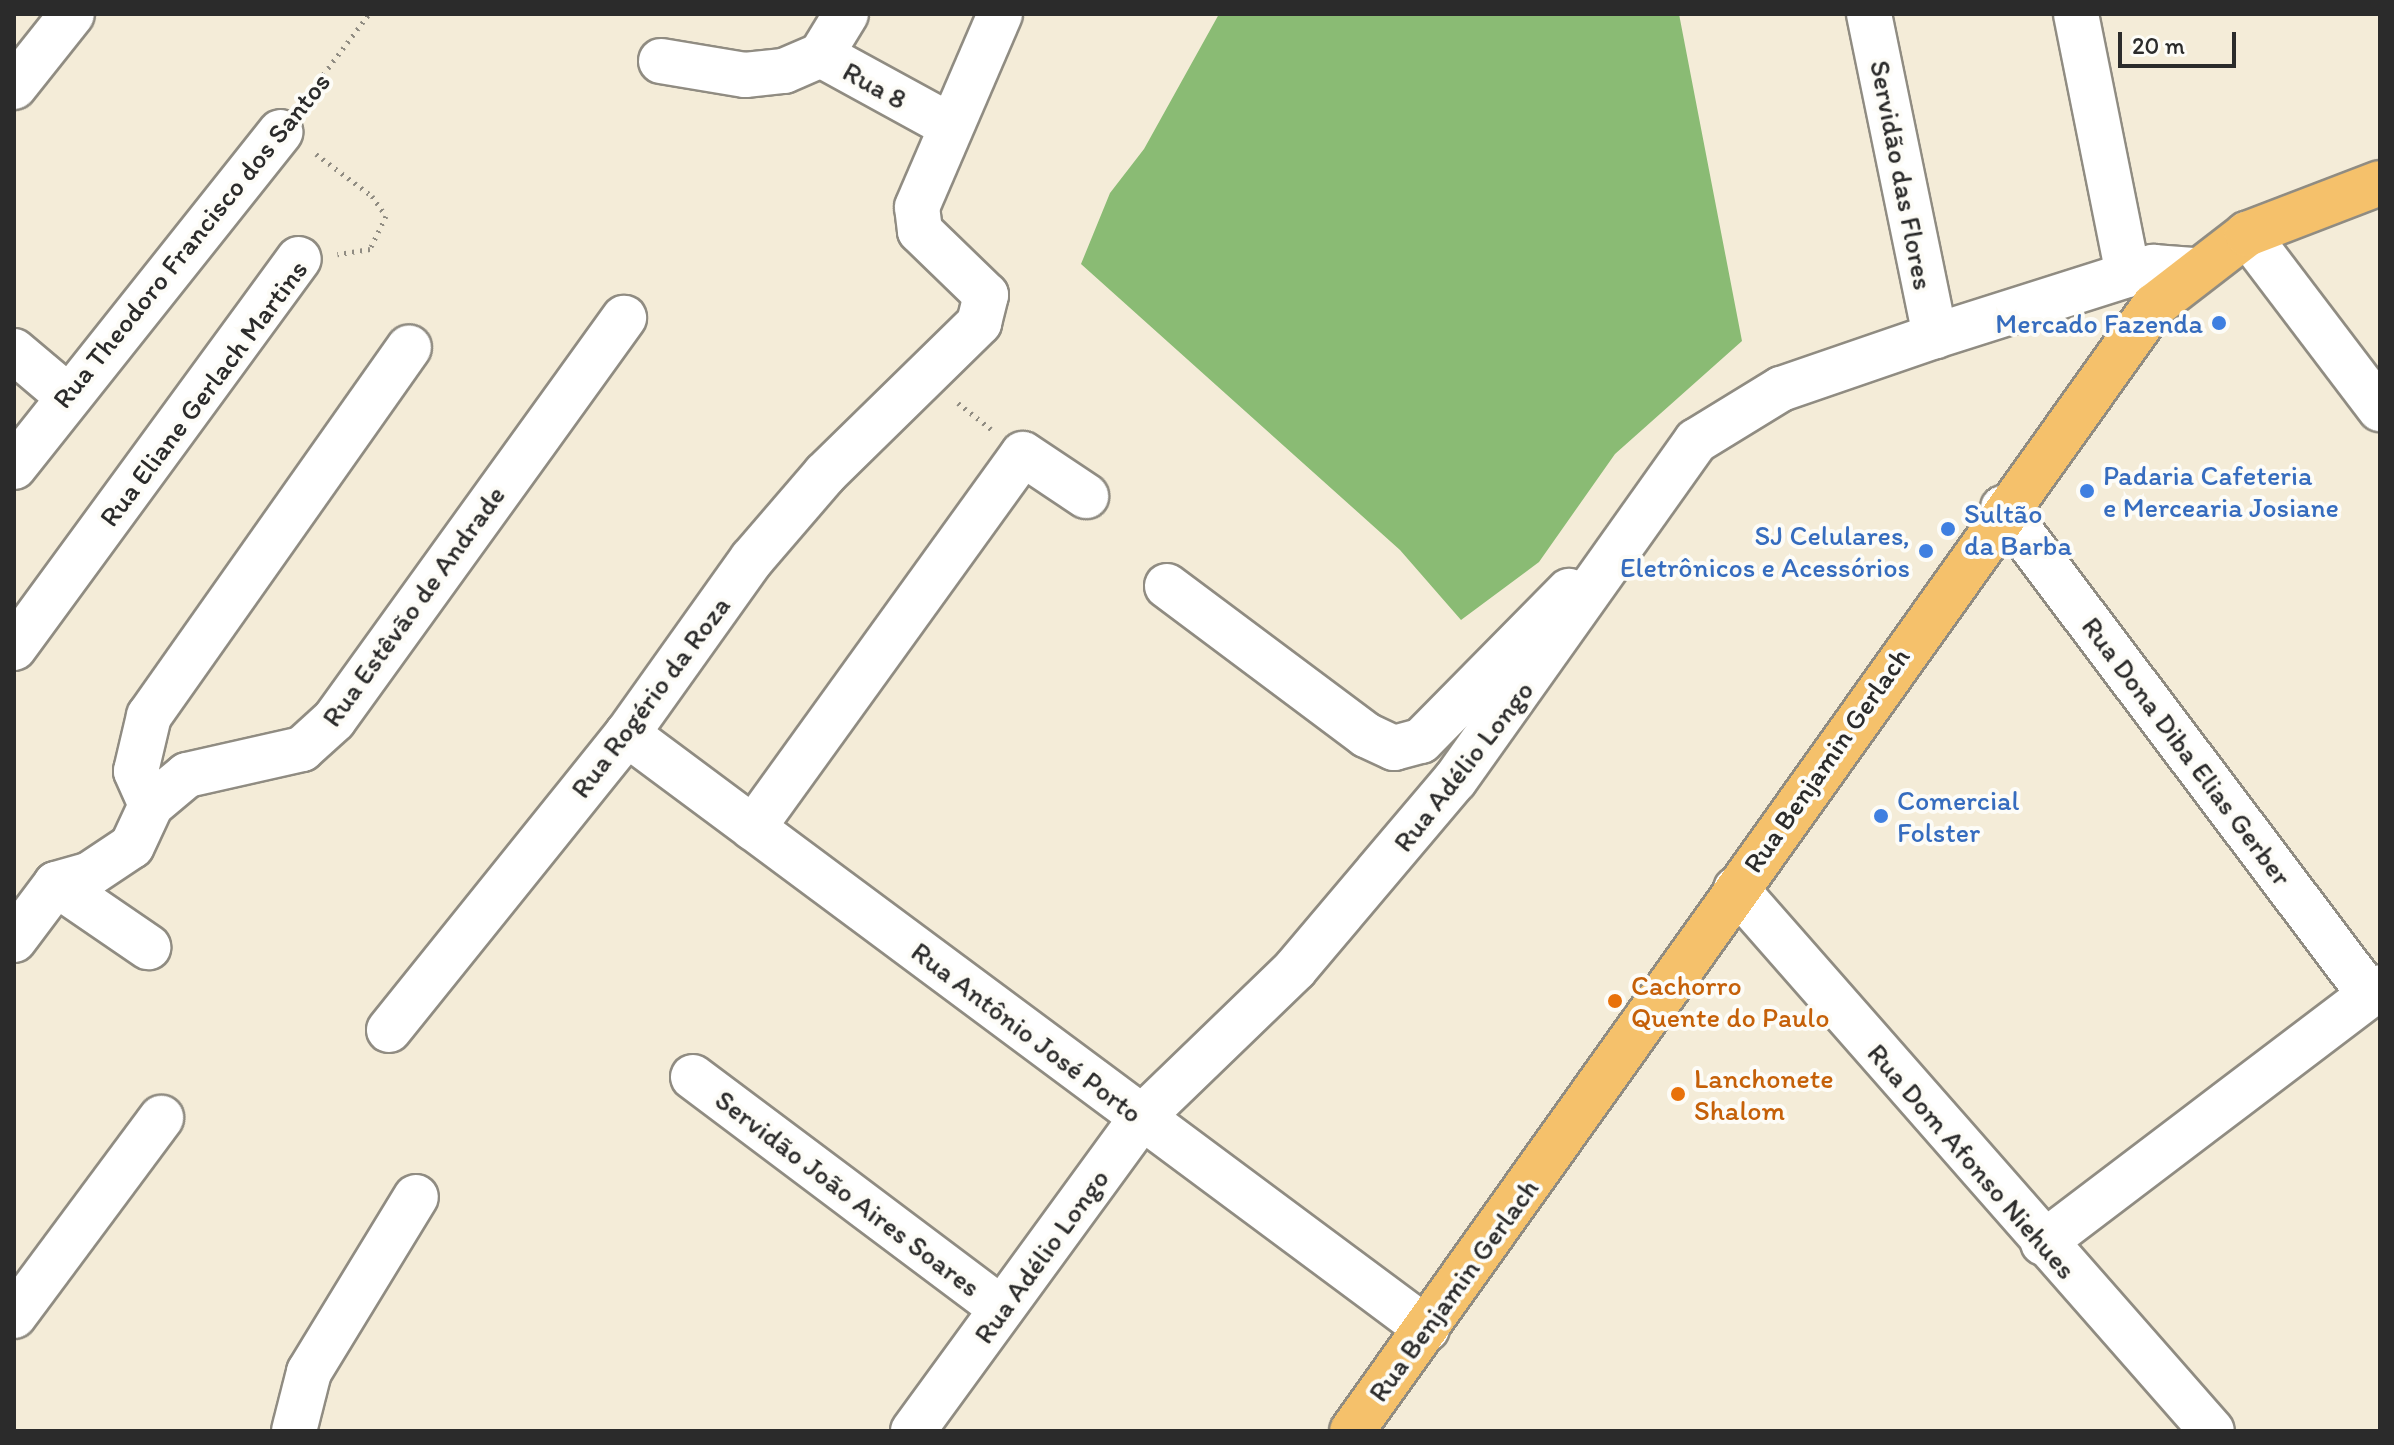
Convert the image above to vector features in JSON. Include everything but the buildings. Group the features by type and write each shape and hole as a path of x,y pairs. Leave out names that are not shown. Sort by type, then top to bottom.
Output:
{"main road":[{"name":"Rua Benjamin Gerlach","path":"1352,1431 1427,1329 2003,508 2141,291 2193,270 2247,234 2380,183"}],"street":[{"path":"14,87 72,14"},
{"path":"821,55 846,14"},
{"path":"947,124 1000,14"},
{"name":"Servidão das Flores","path":"1869,14 1935,336"},
{"path":"2076,14 2141,291"},
{"name":"Rua 8","path":"661,61 745,75 784,71 821,55 947,124"},
{"name":"Rua Rogério da Roza","path":"389,1030 627,734 752,559 923,375 979,323 986,295 920,231 917,207 947,124"},
{"name":"Rua Theodoro Francisco dos Santos","path":"14,467 66,395 280,132"},
{"path":"2247,234 2380,409"},
{"name":"Rua Eliane Gerlach Martins","path":"14,648 299,259"},
{"name":"Rua Adélio Longo","path":"913,1431 1142,1117 1357,901 1512,708 1640,518 1696,441 1733,413 1935,336 2141,291"},
{"name":"Rua Estêvão de Andrade","path":"56,884 90,874 132,846 151,805 187,775 302,749 334,720 624,318"},
{"path":"151,805 136,771 149,716 409,347"},
{"path":"14,351 66,395"},
{"path":"753,828 1023,454 1086,496"},
{"name":"Rua Dona Diba Elias Gerber","path":"2003,508 2375,991"},
{"path":"1167,586 1366,735 1408,747 1640,518"},
{"name":"Rua Antônio José Porto","path":"627,734 1427,1329"},
{"path":"14,940 56,884 148,947"},
{"name":"Rua Dom Afonso Niehues","path":"1736,889 2043,1243 2212,1431"},
{"path":"2043,1243 2375,991"},
{"name":"Servidão João Aires Soares","path":"693,1077 1002,1309"},
{"path":"14,1316 161,1118"},
{"path":"294,1431 309,1372 416,1197"}],"path":[{"name":"Rua Theodoro Francisco dos Santos","path":"280,132 369,14"},
{"name":"Rua Eliane Gerlach Martins","path":"280,132 347,176 386,216 370,249 309,252 299,259"},
{"path":"923,375 1023,454"}],"green space":[{"path":"1219,14 1679,14 1742,341 1615,454 1539,562 1461,620 1400,550 1081,264 1110,193 1144,149"}],"place":[{"name":"Mercado Fazenda","path":"2219,323"},
{"name":"Padaria Cafeteria e Mercearia Josiane","path":"2087,491"},
{"name":"Sultão da Barba","path":"1948,529"},
{"name":"SJ Celulares, Eletrônicos e Acessórios","path":"1926,551"},
{"name":"Comercial Folster","path":"1881,816"},
{"name":"Cachorro Quente do Paulo","path":"1615,1001"},
{"name":"Lanchonete Shalom","path":"1678,1094"}]}
